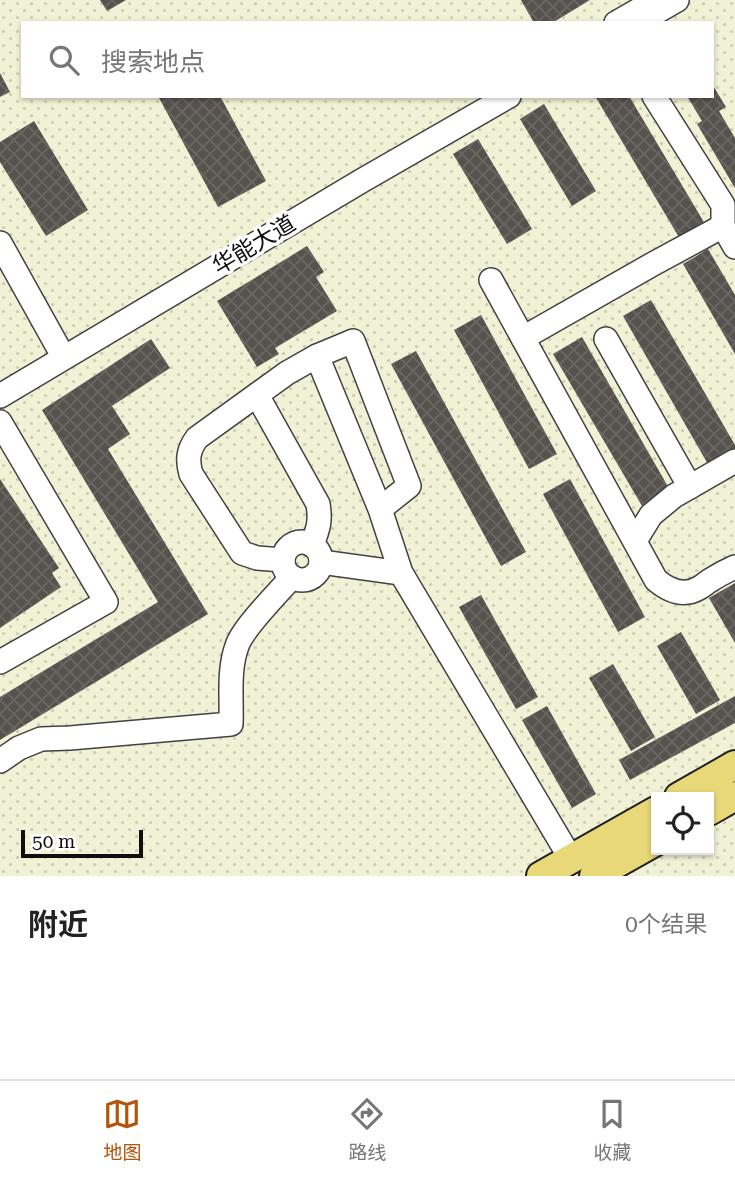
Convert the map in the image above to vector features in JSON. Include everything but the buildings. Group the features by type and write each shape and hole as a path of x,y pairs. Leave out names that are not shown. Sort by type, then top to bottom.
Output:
{"main road":[{"path":"690,792 733,770"},
{"path":"714,808 735,796"},
{"path":"541,876 651,813"},
{"path":"594,876 651,844"}],"street":[{"path":"620,21 656,0"},
{"path":"640,21 677,0"},
{"name":"华能大道","path":"0,384 485,98"},
{"name":"华能大道","path":"0,396 506,98"},
{"path":"655,98 723,205 723,226 735,247"},
{"path":"523,338 723,226"},
{"path":"0,243 59,349"},
{"path":"491,280 656,580 665,588 687,592 698,589 735,567"},
{"path":"606,339 690,487"},
{"path":"257,395 317,504 320,516 316,553 319,568 311,578 298,579 287,569 242,553 191,474 188,464 191,446 197,438 287,373 317,356 353,341 409,486 380,509"},
{"path":"317,356 380,509 401,573 571,859"},
{"path":"0,422 106,602 0,662"},
{"path":"635,541 651,515 674,496 735,461"},
{"path":"0,761 19,748 41,739 231,724 232,666 237,645 287,569 284,554 293,544 299,542 316,553 401,573"}],"green space":[{"path":"0,0 735,0 735,876 0,876"}]}
